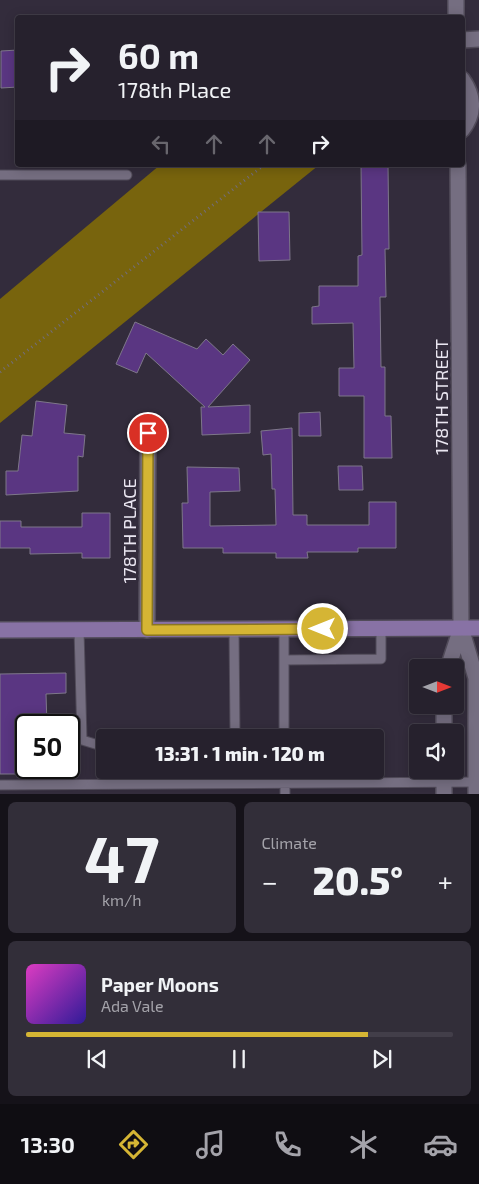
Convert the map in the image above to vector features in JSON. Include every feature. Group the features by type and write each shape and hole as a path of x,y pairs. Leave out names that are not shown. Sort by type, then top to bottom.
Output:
{"main road":[{"path":"0,630 479,628"}],"street":[{"path":"456,0 456,15"},
{"path":"465,40 479,39"},
{"path":"465,84 472,104 472,112 465,126"},
{"name":"178TH STREET","path":"458,167 461,628 476,678 477,786"},
{"name":"178TH PLACE","path":"147,630 148,433"},
{"name":"178TH STREET","path":"451,659 461,628"}],"lane":[{"path":"0,175 127,175"},
{"path":"284,660 381,659 381,628"},
{"path":"234,629 235,729"},
{"path":"284,629 284,729"},
{"path":"79,630 82,740 96,744"},
{"path":"285,779 285,794"},
{"path":"0,785 444,782 477,786"}],"path":[{"path":"0,372 261,167"}],"shaded area":[{"path":"158,167 317,167 0,423 0,299"}],"building":[{"path":"15,50 15,87 1,88 1,51"},
{"path":"361,167 388,167 389,249 385,249 386,297 380,297 381,367 385,367 385,416 391,416 392,458 364,458 364,396 339,396 339,368 354,368 353,323 312,324 312,307 319,306 319,286 358,286 358,256 362,255"},
{"path":"258,212 289,212 290,260 259,261"},
{"path":"135,322 197,349 206,339 223,355 233,344 250,360 208,407 250,405 250,433 202,435 201,407 205,407 146,353 137,373 116,364"},
{"path":"36,401 67,405 64,433 85,435 83,457 78,456 78,491 6,495 6,471 18,471 22,435 32,436"},
{"path":"320,412 321,436 299,436 299,413"},
{"path":"292,428 293,515 307,515 307,525 369,525 369,502 396,502 396,548 358,548 358,552 307,552 308,558 276,558 276,553 223,553 223,548 183,548 182,503 188,503 187,467 239,468 240,491 210,492 210,526 276,525 275,489 272,489 271,454 263,455 261,431"},
{"path":"338,466 362,466 363,490 339,490"},
{"path":"82,513 110,513 110,558 82,558 82,553 30,554 30,548 0,548 0,521 21,521 21,527 82,527"},
{"path":"66,673 66,693 46,694 47,714 15,714 15,774 0,774 0,674"}],"route":[{"path":"148,433 147,630 323,629"}]}
